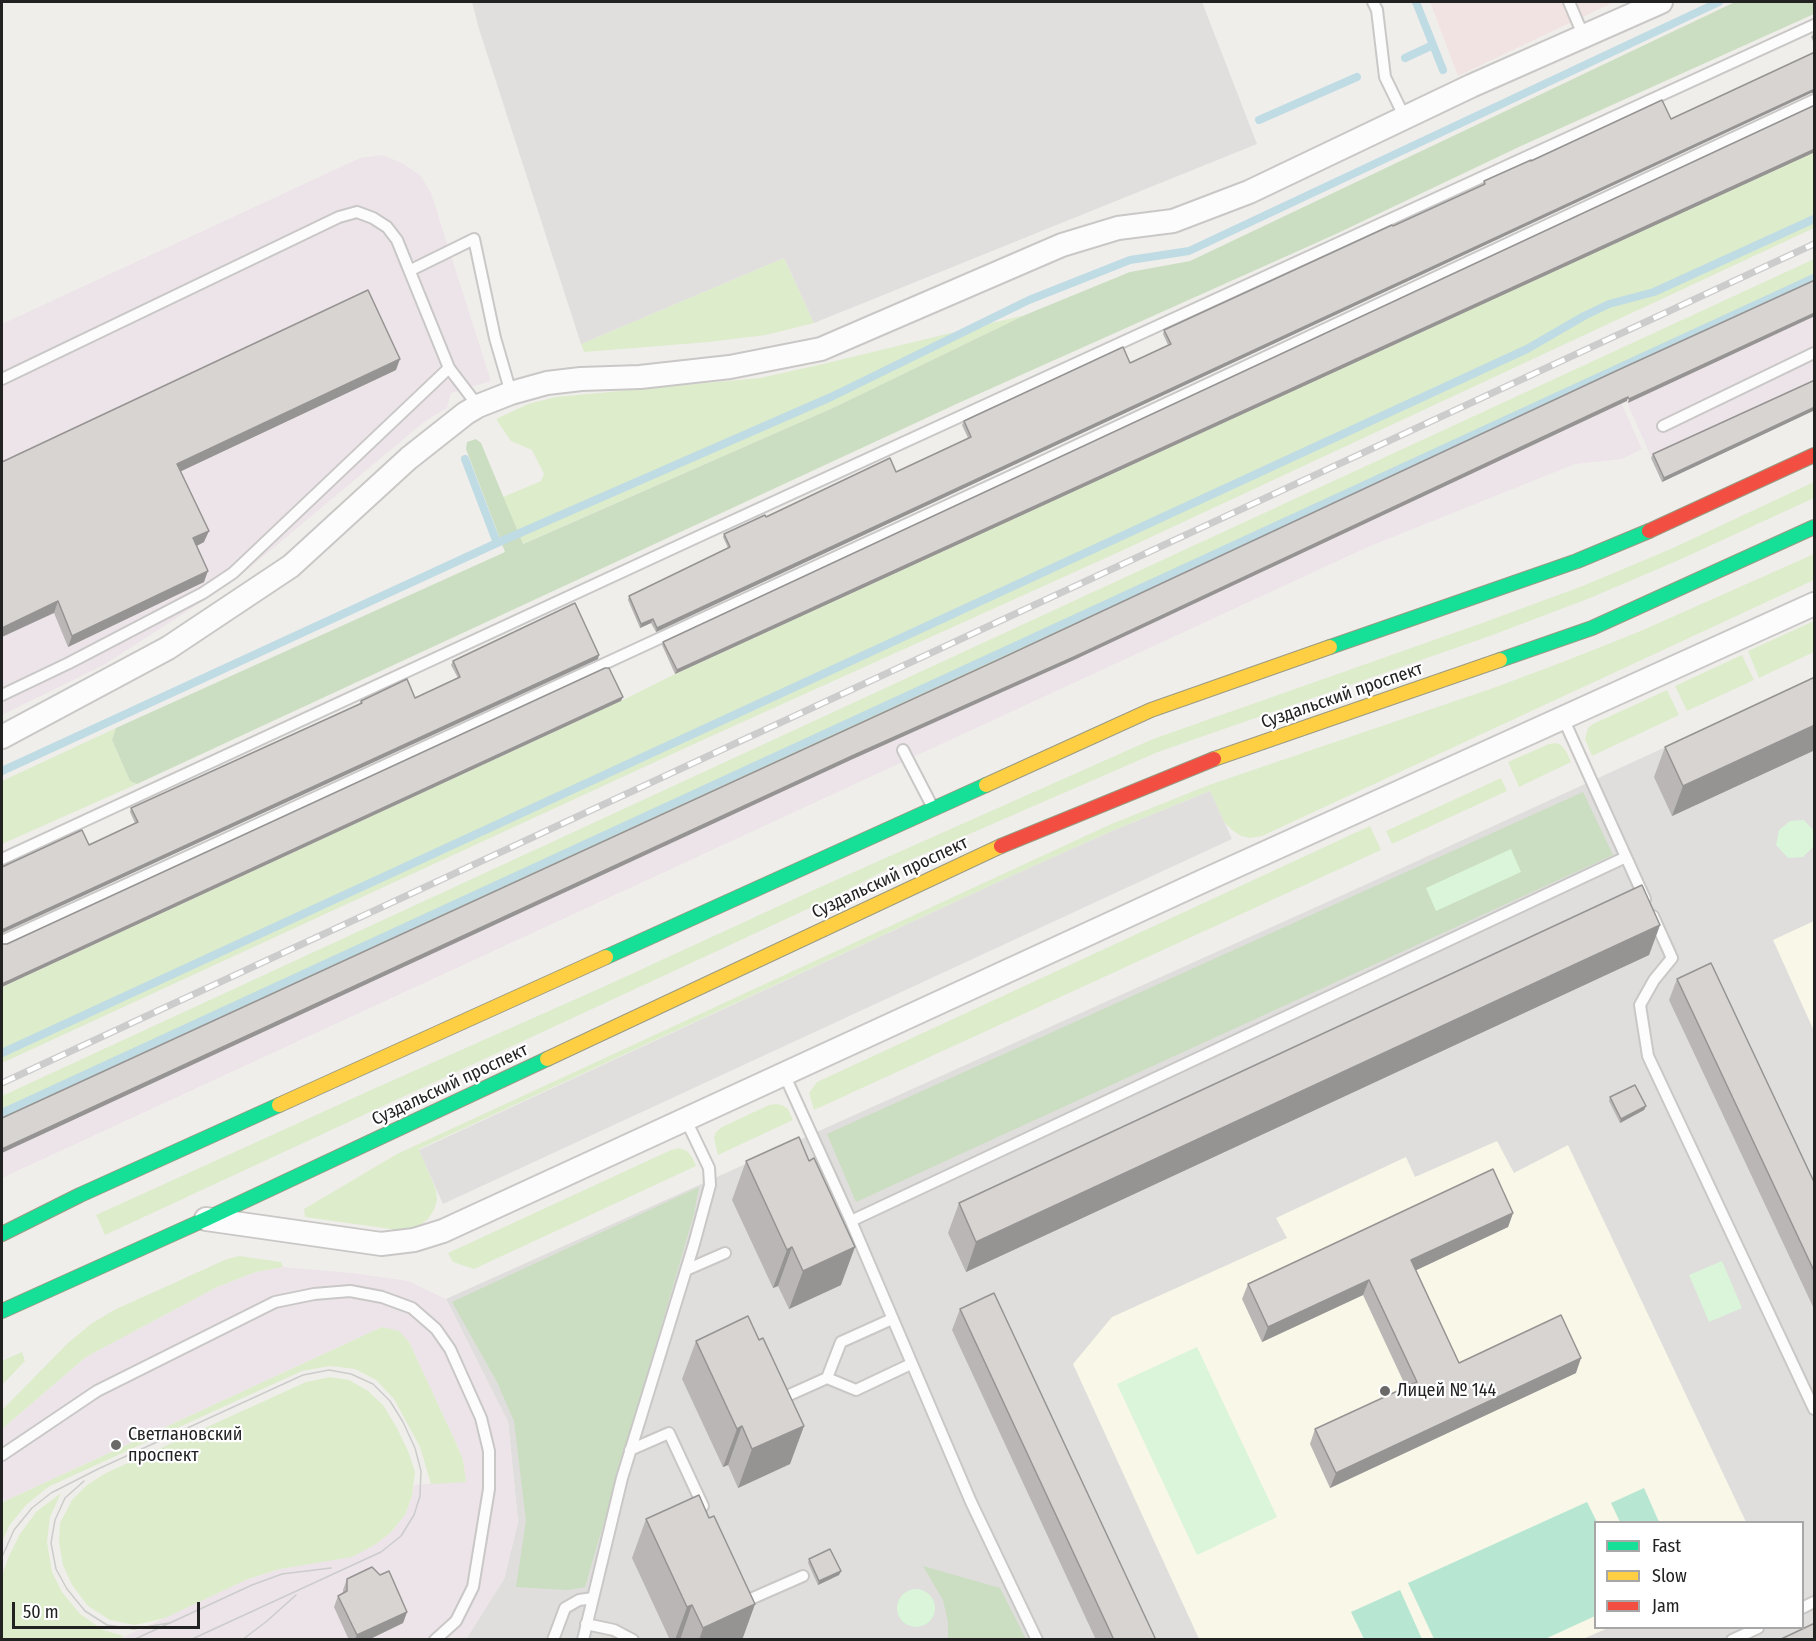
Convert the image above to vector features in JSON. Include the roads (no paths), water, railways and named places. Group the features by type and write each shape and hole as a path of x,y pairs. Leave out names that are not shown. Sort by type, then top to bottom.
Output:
{"main road":[{"path":"2,1234 101,1185 1151,710 1577,561 1664,525 1815,455"},
{"name":"Суздальский проспект","path":"2,1311 206,1219 989,852 1214,759 1592,628 1815,527"}],"street":[{"path":"2,737 168,648 291,566 410,458 478,406 547,383 730,367 821,350 1062,245 1118,228 1173,221 1249,192 1471,86 1661,2"},
{"path":"206,1219 381,1244 414,1240 469,1221 511,1199 1203,881 1815,604"}],"lane":[{"path":"1373,2 1377,10 1385,77 1405,118"},
{"path":"1569,2 1584,38"},
{"path":"2,859 717,528 1815,25"},
{"path":"2,941 1015,474 1815,100"},
{"path":"2,379 339,217 357,212 387,227 397,240 449,368 478,406"},
{"path":"411,270 474,239 495,338 512,393"},
{"path":"1663,426 1815,353"},
{"path":"2,695 193,599 233,573 449,368"},
{"path":"1563,718 1672,958 1654,980 1640,1005 1648,1056 1815,1409"},
{"path":"903,750 934,808"},
{"path":"851,1221 1626,857"},
{"path":"784,1074 851,1221 971,1502 1037,1640"},
{"path":"583,1640 630,1450 710,1185 709,1168 687,1119"},
{"path":"686,1270 726,1253"},
{"path":"2,1455 97,1391 275,1302 314,1294 350,1291 382,1297 412,1308 436,1329 450,1349 481,1418 489,1451 489,1489 473,1587 456,1621 435,1640"},
{"path":"776,1402 827,1378 841,1342 892,1319"},
{"path":"827,1378 856,1390 911,1364"},
{"path":"630,1450 669,1433 708,1517"},
{"path":"737,1580 746,1601 773,1587 803,1576"},
{"path":"553,1640 565,1608 579,1600 593,1598"},
{"path":"586,1624 615,1630 633,1640"},
{"path":"1732,1640 1756,1629"}],"waterway":[{"path":"1416,2 1443,70"},
{"path":"2,771 497,543 831,397 1029,300 1130,260 1189,251 1719,2"},
{"path":"1405,58 1433,45"},
{"path":"1259,120 1357,77"},
{"path":"2,1053 1527,349 1609,304 1654,292 1814,219"},
{"path":"2,1113 1814,278"},
{"path":"465,459 497,543"}],"tram line":[{"path":"2,1557 14,1530 32,1508 51,1493 98,1469 303,1375 329,1370 351,1374 373,1384 390,1401 403,1422 415,1448 421,1471 420,1496 414,1515 401,1536 381,1552 190,1640"},
{"path":"84,1481 65,1498 55,1520 51,1543 56,1569 67,1589 85,1611 107,1625 134,1629 169,1623"},
{"path":"133,1640 252,1585 282,1574 331,1568"},
{"path":"242,1640 296,1595"}],"railway":[{"path":"2,1083 1814,244"}],"place":[{"name":"Лицей № 144","path":"1385,1391"},
{"name":"Светлановский проспект","path":"116,1445"}]}
